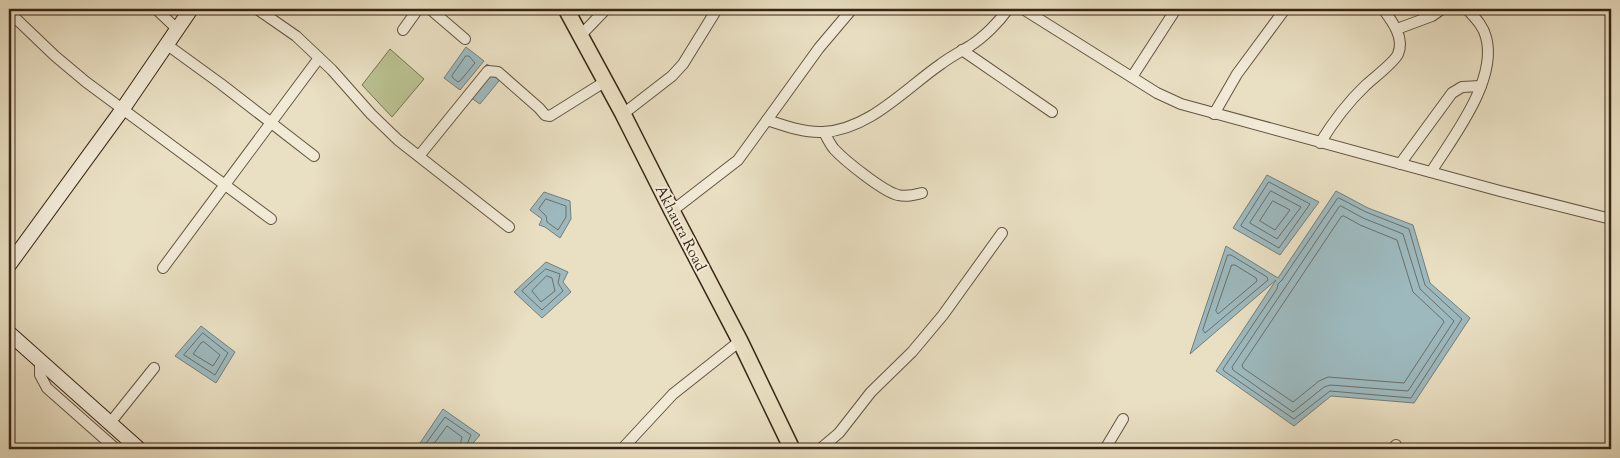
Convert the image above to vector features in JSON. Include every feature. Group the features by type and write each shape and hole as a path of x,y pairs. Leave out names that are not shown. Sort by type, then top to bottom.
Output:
{"main road":[{"name":"Akhaura Road","path":"566,9 624,114 740,341 792,449"}],"street":[{"path":"156,9 177,29"},
{"path":"9,265 122,110 191,9"},
{"path":"258,9 296,36 398,140 509,227"},
{"path":"403,30 418,9"},
{"path":"430,9 465,39"},
{"path":"581,34 606,9"},
{"path":"624,114 672,76 683,64 717,9"},
{"path":"672,211 738,160 819,48 852,9"},
{"path":"767,120 788,127 824,132 848,127 894,101 941,64 972,45 1008,9"},
{"path":"1023,9 1168,99 1214,114 1320,143 1611,219"},
{"path":"1132,77 1176,9"},
{"path":"1214,114 1237,74 1285,9"},
{"path":"1320,143 1352,98 1397,56 1399,46 1397,29 1383,9"},
{"path":"1397,29 1432,16 1442,9"},
{"path":"1431,172 1473,105 1481,86 1487,59 1486,37 1478,21 1467,9"},
{"path":"9,12 55,56 122,110 271,219"},
{"path":"166,44 314,156"},
{"path":"962,50 1052,112"},
{"path":"163,268 319,58"},
{"path":"419,156 488,71 498,72 539,108 545,116 550,116 606,80"},
{"path":"1400,164 1452,93 1462,87 1481,86"},
{"path":"824,132 833,148 841,156 889,192 908,196 922,193"},
{"path":"820,449 831,441 849,422 872,392 912,352 943,314 1002,232"},
{"path":"9,333 137,448"},
{"path":"622,449 673,394 740,341"},
{"path":"40,360 40,375 47,388 116,449"},
{"path":"110,423 154,368"},
{"path":"1105,449 1123,419"}],"green space":[{"path":"390,49 424,79 392,117 362,85"}],"water":[{"path":"466,47 484,61 460,90 444,78"},
{"path":"487,64 503,76 480,104 464,93"},
{"path":"1267,175 1319,202 1280,255 1233,228"},
{"path":"1336,191 1368,208 1413,225 1430,283 1470,318 1414,403 1331,396 1294,426 1216,371 1276,280 1190,354 1226,246 1278,278"},
{"path":"544,192 570,201 571,219 560,238 539,225 542,219 530,210"},
{"path":"546,262 568,272 563,282 571,292 542,318 514,292"},
{"path":"201,326 235,352 216,383 175,356"},
{"path":"443,409 480,435 468,449 416,449"}]}
